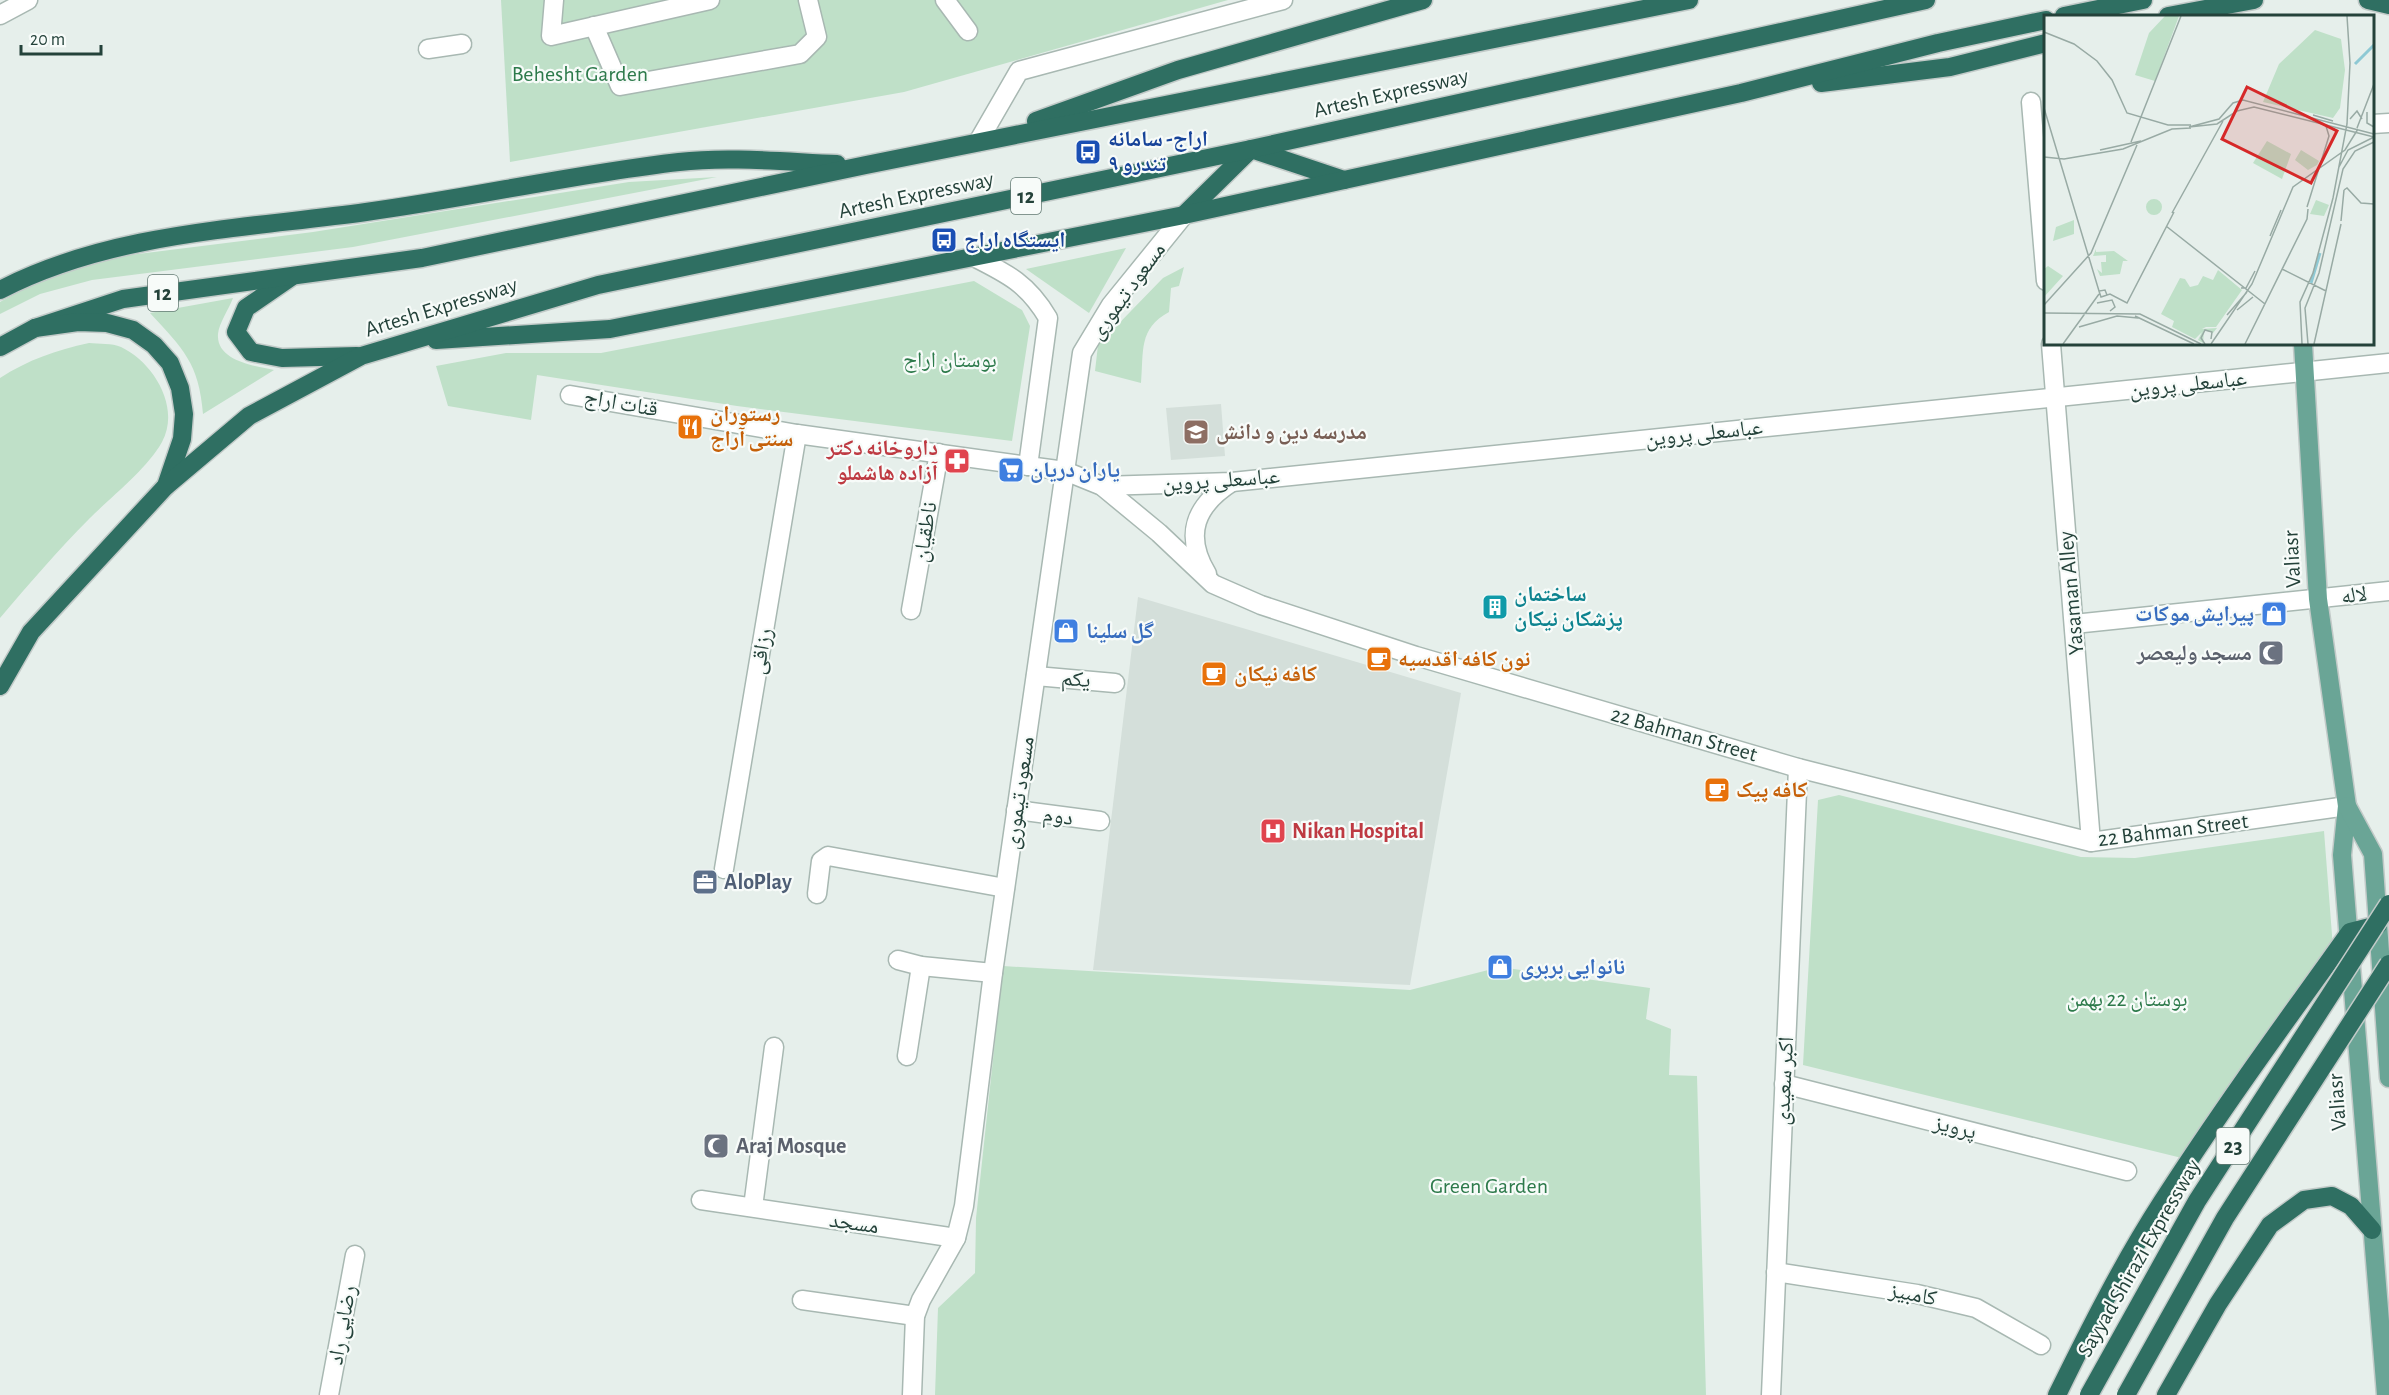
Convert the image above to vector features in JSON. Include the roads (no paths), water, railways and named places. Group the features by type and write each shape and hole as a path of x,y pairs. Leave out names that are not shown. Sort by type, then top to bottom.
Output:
{"highway":[{"path":"978,142 1178,70 1423,0"},
{"name":"Artesh Expressway","path":"0,686 31,632 166,486 249,416 361,356 598,285 1251,149 1926,0"},
{"path":"2069,15 2143,0"},
{"path":"2173,15 2254,0"},
{"path":"2368,0 2389,5"},
{"name":"Artesh Expressway","path":"35,328 123,299 422,258 978,142 1684,1"},
{"path":"407,341 529,336 610,329 1184,215 1742,93 1938,43 2044,20"},
{"path":"1742,93 1950,67 2044,44"},
{"path":"1184,215 1251,149 1346,180"},
{"path":"0,290 51,267 80,257 184,234 367,212 681,162 866,165"},
{"path":"295,275 246,308 236,332 251,352 282,358 361,356"},
{"path":"0,348 35,328 78,322 107,323 133,330 154,345 173,372 180,388 184,414 182,439 166,486"},
{"name":"Sayyad Shirazi Expressway","path":"2089,1395 2197,1201 2389,904"},
{"path":"2057,1395 2090,1328 2161,1204 2247,1075 2350,932 2378,925"},
{"name":"23","path":"2126,1395 2225,1218 2389,964"},
{"path":"2166,1395 2218,1304 2270,1225 2304,1200 2332,1196 2351,1206 2372,1230"}],"main road":[{"name":"Valiasr","path":"2303,345 2318,599 2347,806 2342,855 2386,1395"},
{"name":"Valiasr","path":"2347,806 2373,854 2389,1069"}],"street":[{"path":"0,15 28,0"},
{"path":"554,0 551,36 710,0"},
{"path":"594,26 620,86 800,54 818,37 808,0"},
{"path":"945,0 968,31"},
{"path":"978,142 1019,71 1283,0"},
{"path":"428,49 462,44"},
{"path":"2031,102 2040,158 2044,240"},
{"path":"2374,124 2389,123"},
{"name":"مسعود تیموری","path":"912,1395 915,1316 921,1300 956,1238 964,1206 993,973 1082,353 1111,305 1184,215"},
{"path":"974,257 1017,279 1036,298 1048,318 1028,466"},
{"name":"Yasaman Alley","path":"2051,345 2091,842"},
{"name":"عباسعلی پروین","path":"1102,486 1232,482 2389,363"},
{"name":"قنات اراج","path":"570,394 797,434 1065,471 1102,486"},
{"name":"رزاقی","path":"724,869 797,434"},
{"name":"ناطقیان","path":"911,610 939,453"},
{"path":"1213,584 1203,567 1197,548 1196,528 1200,511 1212,495 1232,482"},
{"name":"22 Bahman Street","path":"1102,486 1159,533 1213,584 1261,605 1416,656 1798,768 2091,842 2347,806"},
{"name":"لاله","path":"2074,624 2389,591"},
{"name":"یکم","path":"1036,676 1115,682"},
{"name":"اکبر سعیدی","path":"1771,1395 1798,768"},
{"name":"دوم","path":"1016,810 1100,822"},
{"path":"817,894 821,861 823,857 828,856 1005,888"},
{"path":"898,960 921,966 993,973"},
{"path":"907,1056 921,966"},
{"path":"753,1208 774,1047"},
{"name":"پرویز","path":"1784,1084 2127,1171"},
{"name":"مسجد","path":"701,1200 956,1238"},
{"name":"رضایی راد","path":"329,1395 355,1255"},
{"name":"کامبیز","path":"1776,1272 1917,1294 1976,1308 2041,1345"},
{"path":"802,1300 915,1316"}],"place":[{"name":"اراج- سامانه ۹ تندرو","path":"1088,152"},
{"name":"ایستگاه اراج","path":"944,240"},
{"name":"رستوران سنتی آراج","path":"690,427"},
{"name":"مدرسه دین و دانش","path":"1196,432"},
{"name":"داروخانه دکتر آزاده هاشملو","path":"957,461"},
{"name":"یاران دریان","path":"1011,470"},
{"name":"ساختمان پزشکان نیکان","path":"1495,607"},
{"name":"پیرایش موکات","path":"2274,614"},
{"name":"گل سلینا","path":"1066,631"},
{"name":"مسجد ولیعصر","path":"2271,653"},
{"name":"نون کافه اقدسیه","path":"1379,659"},
{"name":"کافه نیکان","path":"1214,674"},
{"name":"کافه پیک","path":"1717,790"},
{"name":"Nikan Hospital","path":"1273,831"},
{"name":"AloPlay","path":"705,882"},
{"name":"نانوایی بربری","path":"1500,967"},
{"name":"Araj Mosque","path":"716,1146"}],"park label":[{"name":"Behesht Garden","path":"580,74"},
{"name":"بوستان اراج","path":"950,360"},
{"name":"بوستان 22 بهمن","path":"2127,999"},
{"name":"Green Garden","path":"1489,1186"}]}
